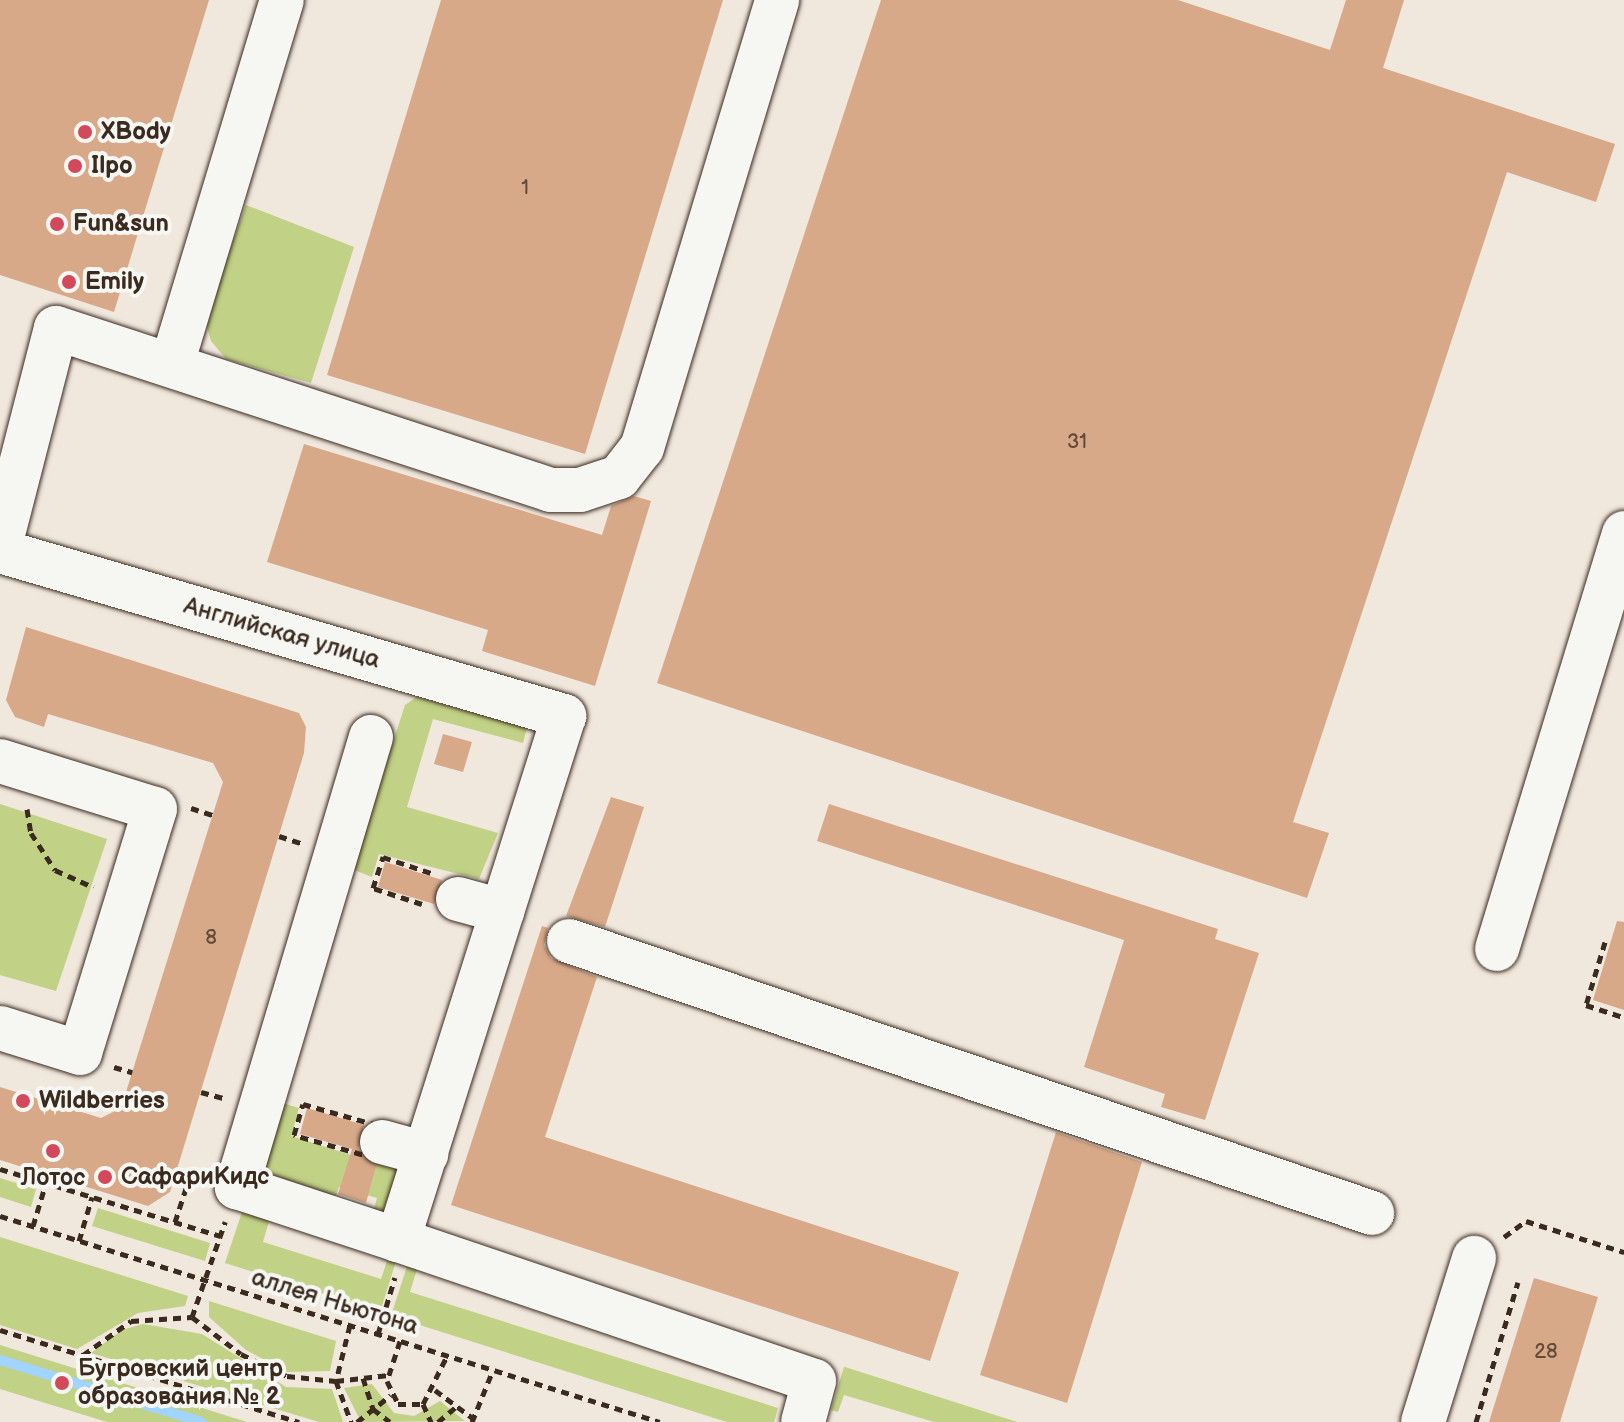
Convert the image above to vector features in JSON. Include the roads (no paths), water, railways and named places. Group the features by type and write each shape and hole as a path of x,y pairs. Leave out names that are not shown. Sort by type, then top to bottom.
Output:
{"street":[{"path":"172,364 282,0"},
{"path":"0,548 17,421 56,328 551,490 580,490 619,477 642,448 777,0"},
{"path":"1497,949 1624,533"},
{"name":"Английская улица","path":"0,548 564,716 502,911"},
{"path":"371,737 237,1187 814,1381 803,1422"},
{"path":"0,1028 80,1053 155,809 18,766"},
{"path":"402,1241 502,911 458,899"},
{"path":"569,941 1372,1213"},
{"path":"382,1142 426,1154"},
{"path":"1423,1422 1487,1254"}],"waterway":[{"path":"0,1360 201,1422"}],"place":[{"name":"XBody","path":"85,132"},
{"name":"Ilpo","path":"75,166"},
{"name":"Fun&sun","path":"57,224"},
{"name":"Emily","path":"69,282"},
{"name":"Wildberries","path":"23,1101"},
{"name":"Лотос","path":"53,1151"},
{"name":"СафариКидс","path":"105,1177"},
{"name":"Бугровский центр образования № 2","path":"62,1383"}]}
